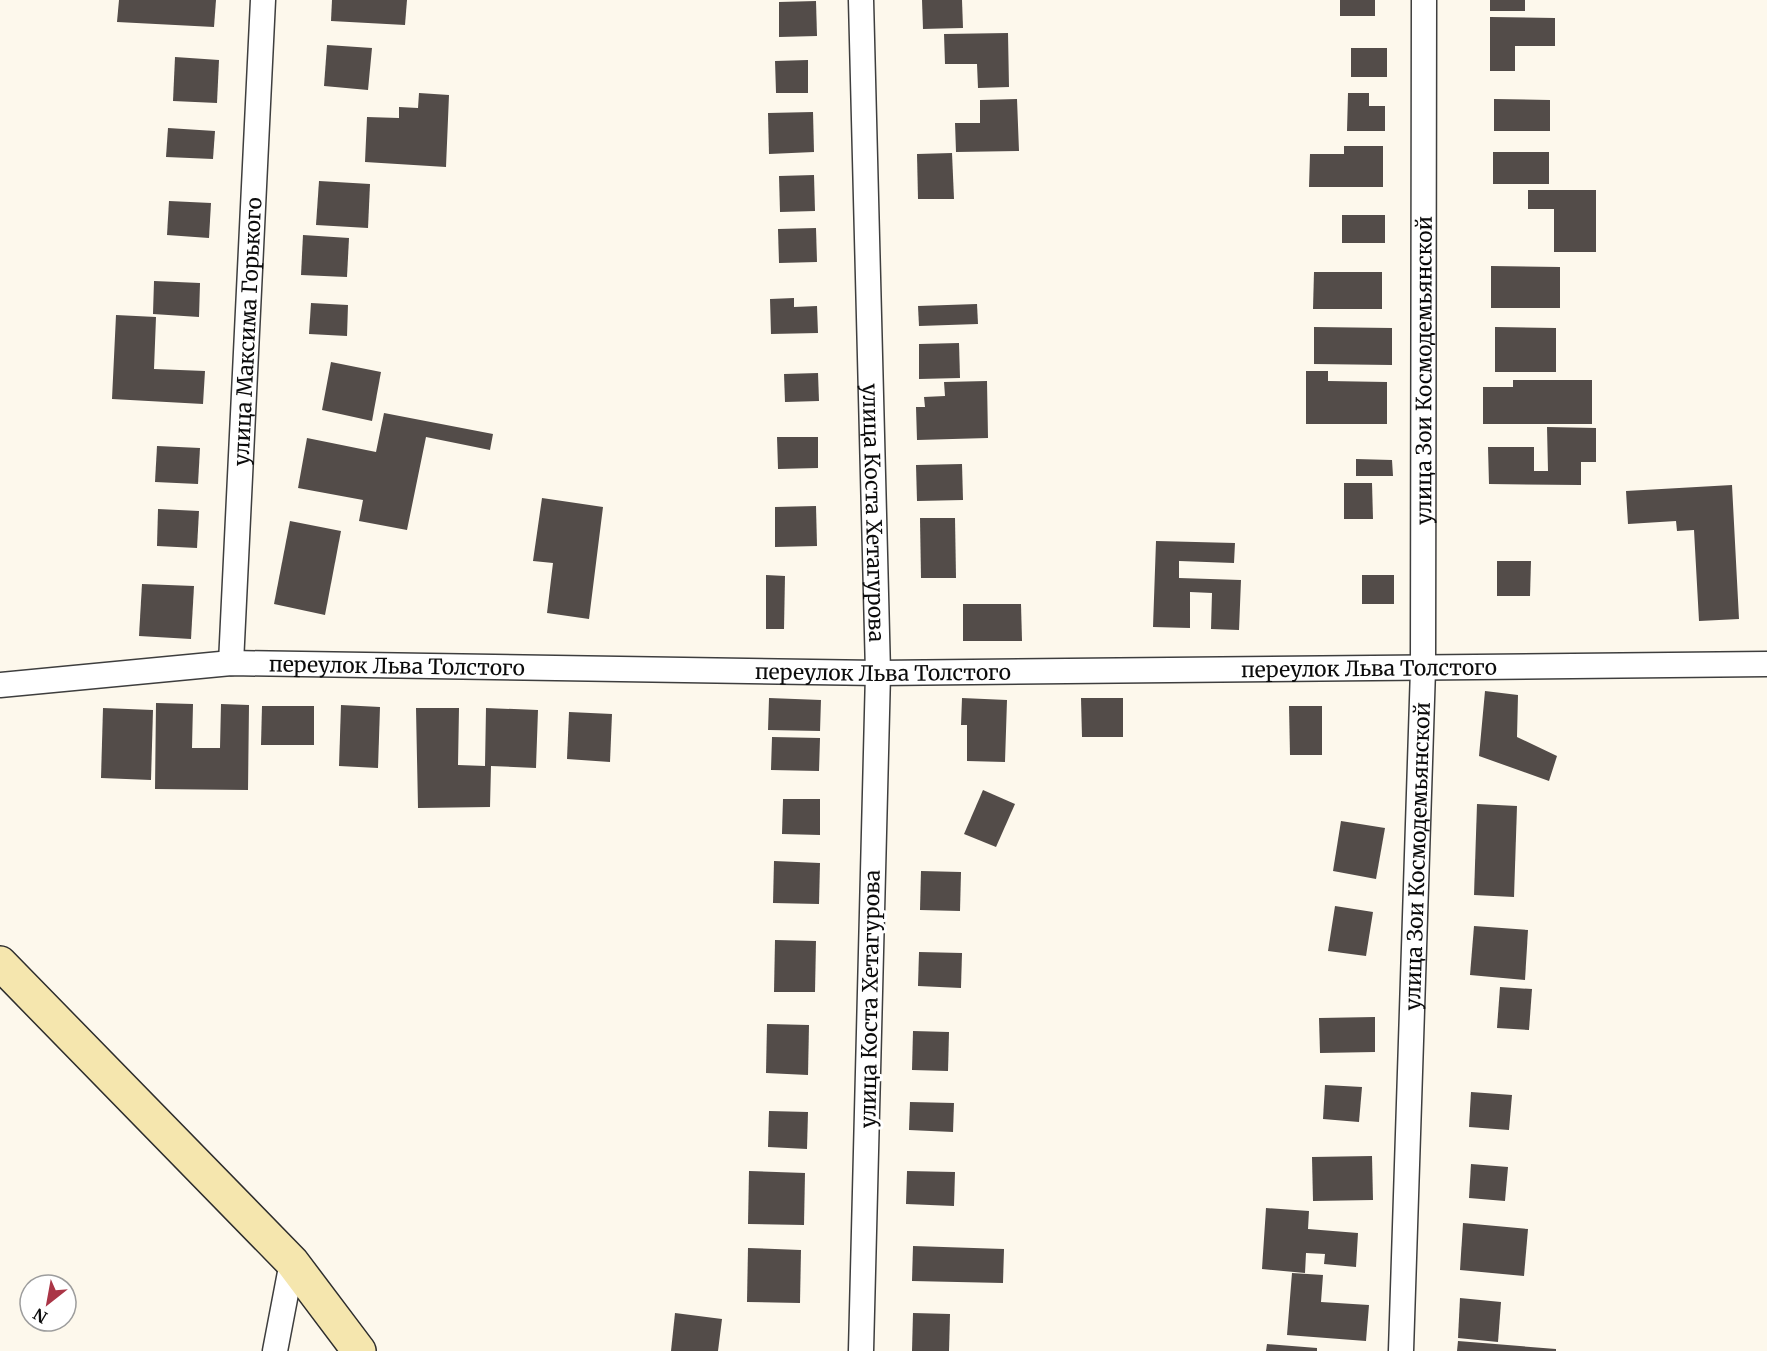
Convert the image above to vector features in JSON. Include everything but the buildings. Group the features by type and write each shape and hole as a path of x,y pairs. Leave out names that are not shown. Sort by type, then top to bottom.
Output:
{"street":[{"name":"улица Максима Горького","path":"231,663 263,0"},
{"name":"улица Коста Хетагурова","path":"861,0 878,673 861,1351"},
{"name":"улица Зои Космодемьянской","path":"1401,1351 1423,669 1424,0"},
{"name":"переулок Льва Толстого","path":"0,684 231,663 878,673 1767,664"},
{"path":"0,963 292,1262 359,1351"},
{"path":"275,1351 292,1262"}]}
